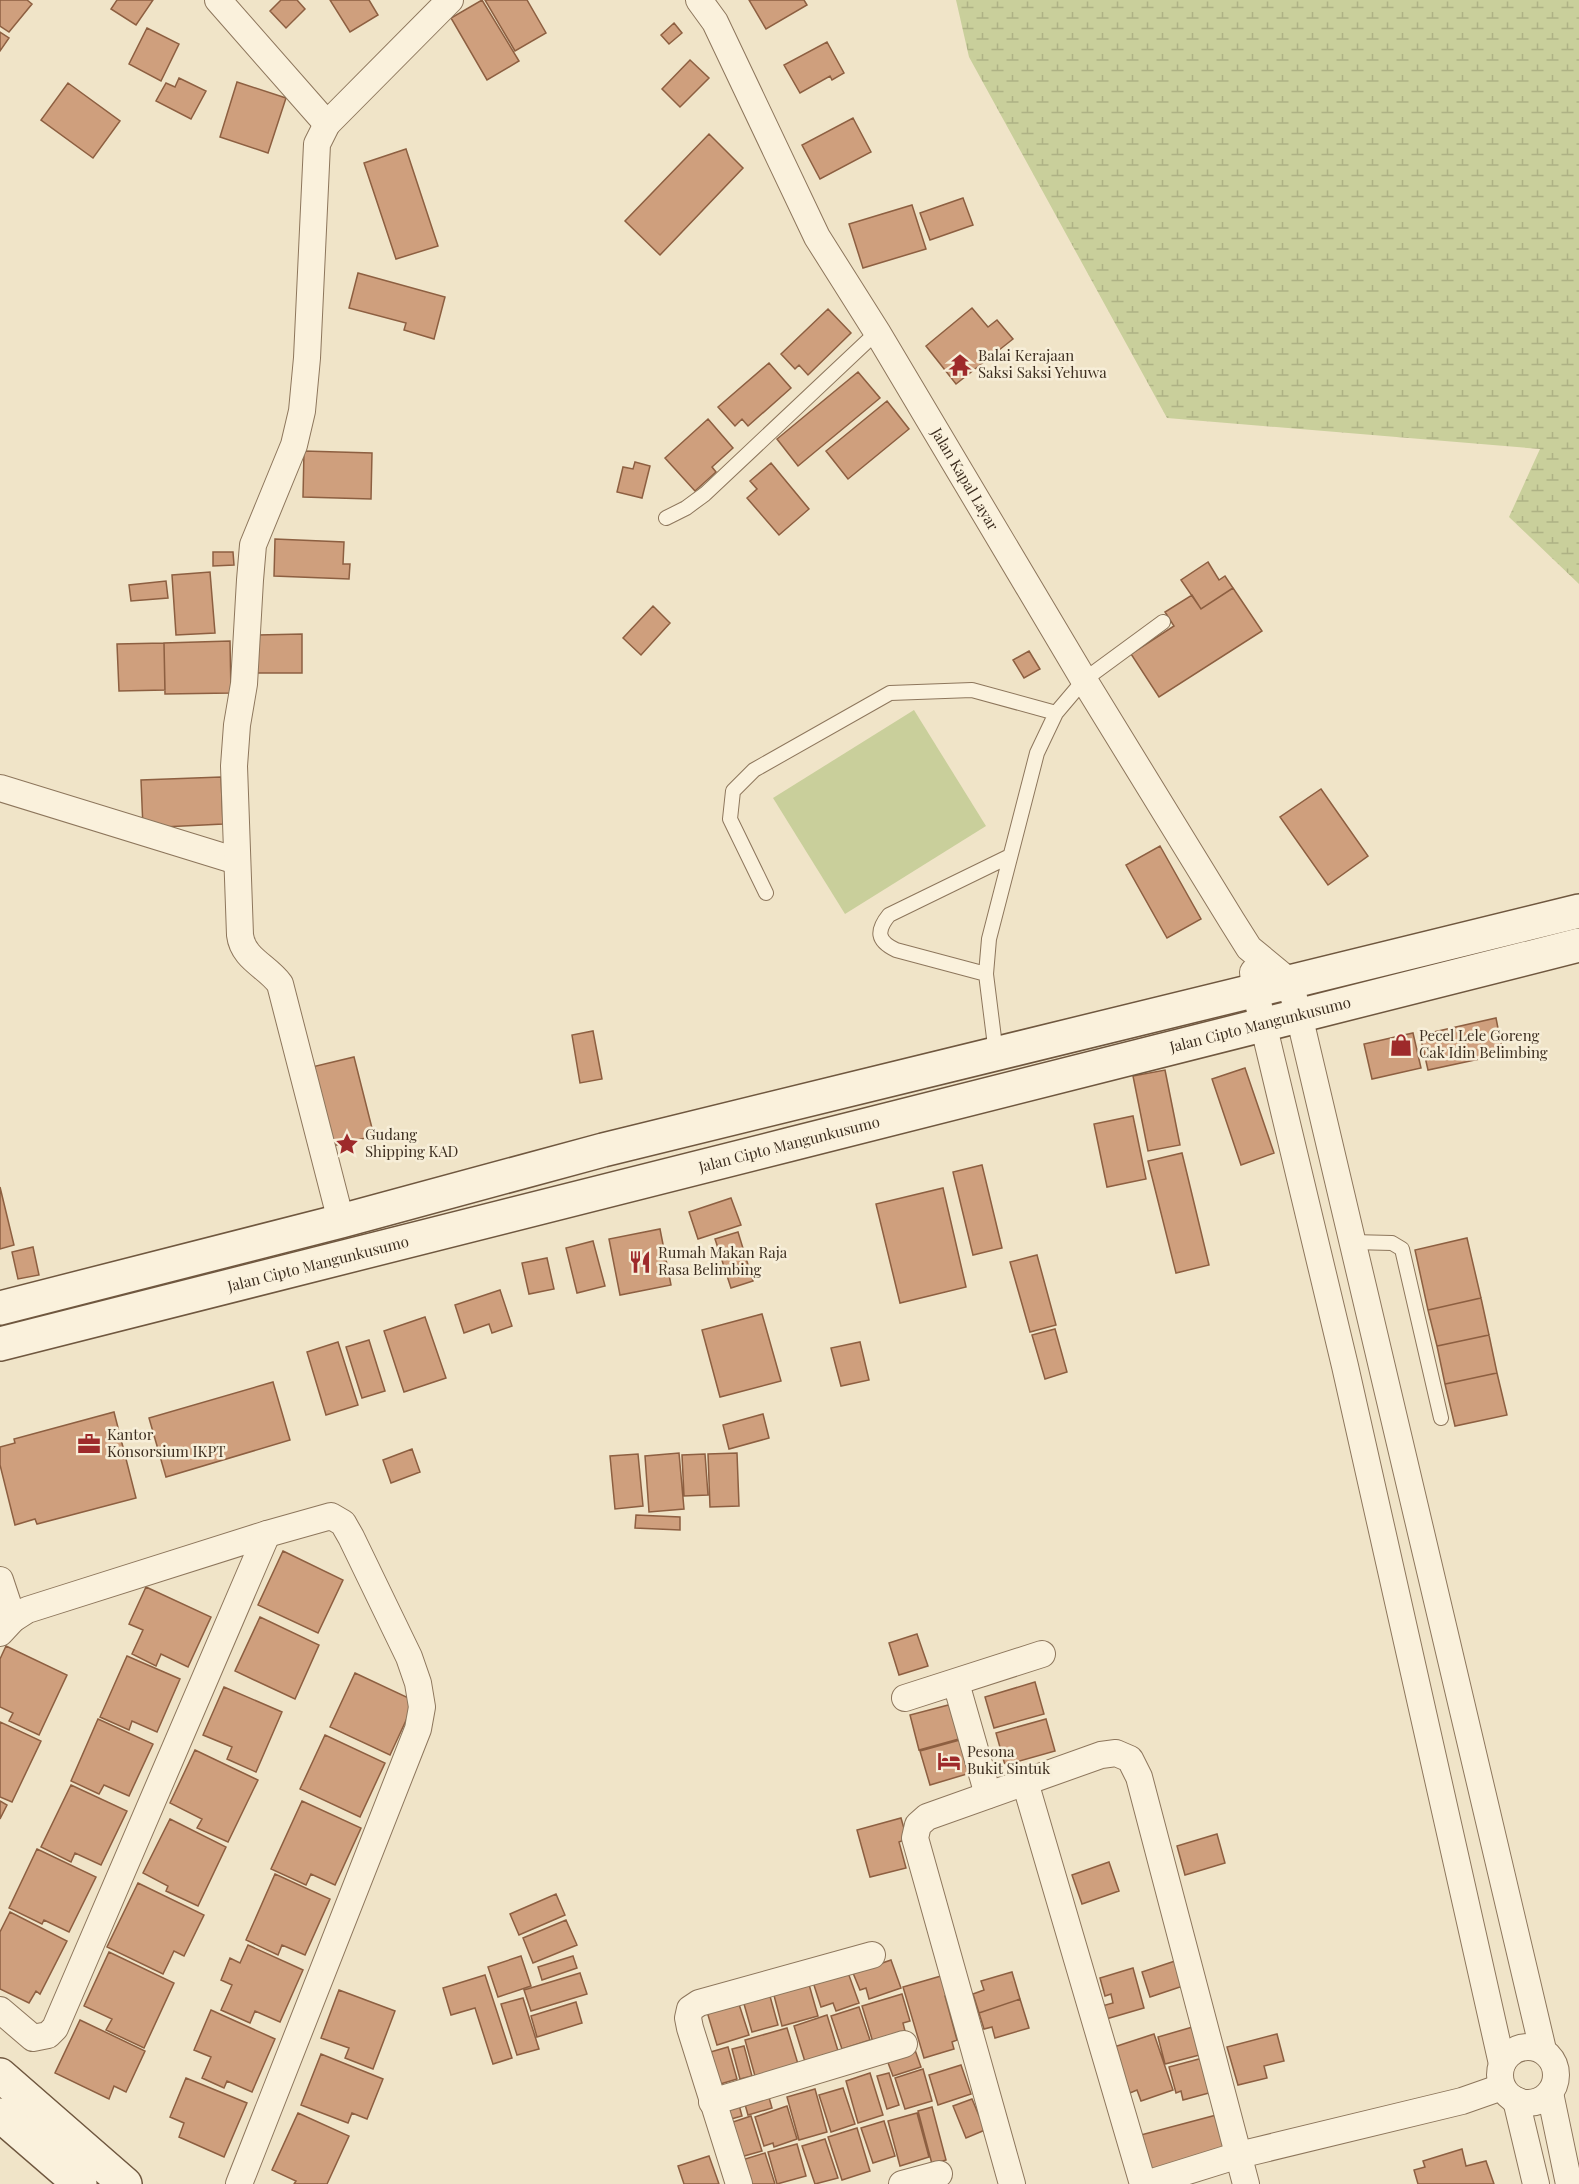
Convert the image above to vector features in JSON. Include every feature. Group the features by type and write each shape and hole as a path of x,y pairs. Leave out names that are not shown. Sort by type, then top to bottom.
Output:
{"street":[{"path":"218,0 327,124"},
{"path":"341,1221 280,984 274,975 248,954 241,945 234,766 237,725 244,684 254,545 294,445 302,411 307,358 317,144 327,124 450,0"},
{"name":"Jalan Kapal Layar","path":"699,0 715,22 818,237 1084,680 1249,948"},
{"path":"0,789 237,861"},
{"path":"0,1308 341,1221 603,1150 1579,911"},
{"name":"Jalan Cipto Mangunkusumo","path":"0,1344 1579,945"},
{"path":"1249,948 1289,981 1299,1015 1543,2050"},
{"path":"1249,948 1255,990 1345,1366 1507,2083 1536,2184"},
{"path":"1345,1366 1379,1357"},
{"path":"0,1580 6,1626 27,1610 331,1516 343,1523 410,1657 422,1707 418,1730 239,2184"},
{"path":"0,2010 33,2038 48,2036 55,2028 267,1534"},
{"path":"905,1698 1042,1654"},
{"path":"956,1683 988,1795"},
{"path":"1012,2184 915,1838 918,1824 927,1817 988,1795 1101,1755 1116,1753 1130,1759 1139,1777 1246,2184"},
{"path":"1025,1782 1145,2184 1239,2155 1462,2101 1507,2083"},
{"path":"739,2184 690,2028 688,2018 690,2009 699,2003 872,1955"},
{"path":"712,2102 904,2044"},
{"path":"1524,2046 1543,2050 1555,2065 1557,2075 1555,2085 1550,2093 1534,2103 1525,2103 1507,2083 1507,2055 1515,2049 1524,2046"},
{"path":"0,2075 126,2184"},
{"path":"1550,2093 1569,2184"},
{"path":"0,2115 80,2184"},
{"path":"902,2184 939,2174"}],"lane":[{"path":"666,518 686,508 705,494 877,332"},
{"path":"996,1053 986,974 989,939 1037,753 1056,714 1084,680 1163,622"},
{"path":"766,892 730,819 733,791 754,770 890,693 972,690 1056,714"},
{"path":"986,974 885,945 880,936 881,925 889,915 1010,856"},
{"path":"1352,1242 1392,1243 1402,1249 1442,1418"}],"green space":[{"path":"956,0 1579,0 1579,584 1509,517 1540,449 1167,418 969,57"},
{"path":"914,710 986,826 845,914 773,798"}],"building":[{"path":"0,0 27,0 32,4 9,32 0,26"},
{"path":"117,0 153,0 136,25 111,9"},
{"path":"281,0 297,0 305,9 286,28 270,11"},
{"path":"330,0 369,0 378,15 350,32"},
{"path":"482,0 519,61 487,80 451,18"},
{"path":"485,0 527,0 546,33 515,51"},
{"path":"749,0 804,0 807,5 766,29"},
{"path":"674,23 682,33 669,44 661,35"},
{"path":"147,28 179,44 161,81 129,64"},
{"path":"0,32 9,38 0,51"},
{"path":"827,42 844,73 832,80 830,76 800,93 784,65"},
{"path":"690,60 709,78 680,107 662,89"},
{"path":"179,78 206,91 191,119 156,101 166,83 175,87"},
{"path":"237,82 286,98 268,153 220,137"},
{"path":"68,83 120,121 93,158 41,120"},
{"path":"853,118 871,152 820,179 802,145"},
{"path":"709,134 743,168 660,255 625,221"},
{"path":"406,149 438,246 396,259 364,163"},
{"path":"963,198 973,225 930,240 920,213"},
{"path":"912,205 926,249 863,268 849,224"},
{"path":"358,273 445,297 434,339 404,330 406,323 349,308"},
{"name":"Balai Kerajaan Saksi Saksi Yehuwa","path":"972,308 988,327 997,320 1013,339 956,384 926,346"},
{"path":"828,309 851,333 808,375 799,365 795,369 781,354"},
{"path":"769,363 791,388 748,426 742,419 735,426 718,407"},
{"path":"858,372 880,398 798,466 777,439"},
{"path":"887,401 909,429 848,479 826,451"},
{"path":"708,419 733,448 712,467 716,472 695,491 665,458"},
{"path":"304,451 372,453 371,499 303,497"},
{"path":"635,462 650,466 642,498 617,492 623,467 633,469"},
{"path":"771,463 809,509 779,535 747,498 757,489 750,481"},
{"path":"275,539 344,542 343,564 350,564 349,579 274,576"},
{"path":"213,552 233,552 234,565 213,566"},
{"path":"1208,562 1219,580 1225,576 1233,588 1201,609 1181,580"},
{"path":"210,572 215,633 176,635 172,575"},
{"path":"166,581 168,598 131,601 129,585"},
{"path":"1233,588 1262,631 1159,697 1131,654 1174,626 1165,612 1192,595 1201,609"},
{"path":"653,606 670,623 641,655 623,638"},
{"path":"302,634 302,673 257,673 258,635"},
{"path":"230,641 231,693 165,694 164,643"},
{"path":"164,643 165,690 119,691 117,644"},
{"path":"1029,651 1040,669 1024,678 1013,660"},
{"path":"221,777 223,824 143,828 141,780"},
{"path":"1321,789 1368,856 1328,885 1280,817"},
{"path":"1160,846 1201,919 1167,938 1126,865"},
{"path":"1496,1018 1503,1054 1428,1070 1420,1035"},
{"path":"593,1031 602,1079 580,1083 572,1035"},
{"path":"1413,1033 1421,1068 1372,1079 1364,1044"},
{"path":"354,1057 374,1136 332,1146 312,1067"},
{"path":"1245,1068 1274,1153 1241,1165 1212,1079"},
{"path":"1165,1070 1180,1145 1148,1151 1133,1076"},
{"path":"1133,1116 1146,1179 1107,1187 1094,1124"},
{"path":"1182,1153 1209,1265 1176,1273 1148,1161"},
{"path":"982,1165 1002,1248 973,1255 953,1172"},
{"path":"0,1187 14,1245 0,1249"},
{"path":"943,1188 966,1287 900,1303 876,1204"},
{"path":"731,1198 741,1225 698,1239 689,1212"},
{"name":"Rumah Makan Raja Rasa Belimbing","path":"660,1229 671,1285 620,1295 609,1239"},
{"path":"738,1232 753,1281 731,1288 715,1239"},
{"path":"1467,1238 1481,1298 1428,1310 1415,1250"},
{"path":"593,1241 605,1286 577,1293 566,1248"},
{"path":"33,1247 39,1275 18,1279 12,1252"},
{"path":"1037,1255 1056,1325 1030,1332 1010,1262"},
{"path":"547,1258 554,1289 529,1294 522,1263"},
{"path":"500,1290 512,1326 492,1333 489,1324 464,1333 455,1305"},
{"path":"1481,1298 1489,1335 1437,1346 1428,1310"},
{"path":"762,1314 781,1381 720,1397 702,1330"},
{"path":"425,1317 446,1378 404,1392 384,1331"},
{"path":"1055,1329 1067,1372 1045,1379 1032,1335"},
{"path":"1489,1335 1497,1373 1445,1384 1437,1346"},
{"path":"369,1340 385,1391 362,1398 346,1347"},
{"path":"338,1342 358,1405 326,1415 307,1352"},
{"path":"860,1342 869,1380 841,1386 831,1348"},
{"path":"1497,1373 1507,1415 1455,1426 1445,1384"},
{"path":"273,1382 290,1440 166,1477 149,1418"},
{"path":"114,1412 136,1498 37,1524 35,1519 15,1525 0,1465 0,1447 15,1443 14,1439"},
{"path":"763,1414 769,1438 729,1449 723,1425"},
{"path":"412,1449 420,1472 391,1483 383,1460"},
{"path":"679,1453 684,1509 649,1512 645,1456"},
{"path":"737,1453 739,1506 710,1507 708,1454"},
{"path":"638,1454 643,1506 615,1509 610,1456"},
{"path":"705,1454 708,1495 684,1496 682,1455"},
{"path":"636,1515 680,1517 680,1530 635,1528"},
{"path":"283,1551 343,1580 318,1633 258,1605"},
{"path":"146,1587 211,1617 188,1667 161,1654 156,1666 132,1654 143,1630 129,1624"},
{"path":"260,1617 319,1645 295,1699 235,1671"},
{"path":"917,1634 928,1666 899,1675 889,1643"},
{"path":"6,1646 67,1675 39,1735 9,1721 13,1713 0,1707 0,1659"},
{"path":"127,1656 180,1679 157,1732 132,1721 129,1730 100,1717"},
{"path":"355,1673 415,1701 390,1755 330,1727"},
{"path":"1035,1682 1044,1714 994,1728 985,1697"},
{"path":"224,1687 282,1712 256,1772 227,1759 232,1747 203,1735"},
{"path":"956,1703 966,1737 919,1750 910,1715"},
{"path":"98,1719 153,1744 129,1796 104,1785 99,1794 71,1781"},
{"path":"1046,1719 1055,1751 1005,1765 996,1733"},
{"path":"0,1722 41,1741 12,1802 0,1797"},
{"path":"325,1735 385,1763 360,1817 300,1789"},
{"name":"Pesona Bukit Sintuk","path":"967,1738 977,1771 930,1785 920,1751"},
{"path":"195,1750 258,1780 228,1842 197,1828 202,1819 170,1803"},
{"path":"71,1785 127,1811 101,1865 75,1853 71,1862 41,1847"},
{"path":"0,1801 7,1805 0,1819"},
{"path":"302,1801 361,1828 335,1885 311,1874 306,1885 271,1869"},
{"path":"901,1818 907,1839 899,1842 906,1868 870,1877 857,1830"},
{"path":"170,1819 226,1847 198,1906 166,1891 168,1886 143,1873"},
{"path":"1217,1834 1225,1863 1185,1875 1177,1846"},
{"path":"37,1849 96,1877 69,1932 44,1920 42,1924 9,1908"},
{"path":"1109,1862 1119,1891 1082,1904 1072,1875"},
{"path":"275,1874 330,1899 305,1955 282,1945 278,1955 246,1940"},
{"path":"138,1883 204,1915 184,1956 174,1951 163,1974 107,1947"},
{"path":"556,1894 565,1915 519,1935 510,1914"},
{"path":"10,1912 67,1941 40,1994 36,1991 29,2003 0,1989 0,1932"},
{"path":"566,1920 577,1945 533,1963 523,1938"},
{"path":"248,1945 303,1970 280,2022 255,2011 250,2023 221,2010 232,1985 221,1980 230,1958 240,1963"},
{"path":"109,1952 174,1983 144,2048 106,2030 112,2019 84,2006"},
{"path":"521,1956 531,1986 498,1997 488,1967"},
{"path":"573,1956 577,1968 542,1980 538,1967"},
{"path":"891,1960 901,1988 869,1999 866,1988 860,1990 853,1973"},
{"path":"1178,1960 1186,1985 1150,1997 1142,1972"},
{"path":"846,1967 859,2003 836,2011 833,2003 821,2007 812,1979"},
{"path":"1133,1968 1144,2008 1106,2019 1102,2006 1113,2003 1111,1994 1105,1996 1100,1978"},
{"path":"1012,1972 1020,1999 979,2013 973,1994 984,1990 981,1981"},
{"path":"580,1973 587,1994 531,2011 524,1990"},
{"path":"806,1974 818,2016 782,2026 771,1984"},
{"path":"948,1974 954,1993 945,1996 957,2040 952,2042 954,2049 924,2058 903,1987"},
{"path":"485,1975 512,2058 493,2064 475,2008 451,2015 443,1988"},
{"path":"768,1989 778,2025 752,2032 742,1997"},
{"path":"339,1990 395,2011 373,2069 345,2058 349,2048 321,2038"},
{"path":"902,1994 910,2021 903,2023 907,2039 875,2049 862,2006"},
{"path":"736,1995 749,2035 717,2045 705,2005"},
{"path":"523,1998 539,2049 517,2055 501,2004"},
{"path":"1020,1999 1029,2028 995,2038 992,2027 984,2029 979,2013"},
{"path":"576,2002 582,2023 537,2037 531,2016"},
{"path":"859,2007 870,2040 842,2049 831,2016"},
{"path":"211,2010 275,2039 252,2092 227,2081 224,2088 202,2078 211,2057 194,2050"},
{"path":"827,2015 839,2054 806,2065 794,2026"},
{"path":"80,2020 145,2051 126,2092 114,2086 109,2099 55,2073"},
{"path":"1203,2024 1211,2052 1165,2064 1158,2037"},
{"path":"787,2028 798,2064 755,2076 745,2040"},
{"path":"1154,2034 1173,2090 1141,2101 1137,2090 1130,2093 1114,2047"},
{"path":"1277,2034 1284,2061 1264,2066 1267,2078 1238,2085 1227,2047"},
{"path":"744,2046 752,2076 740,2079 732,2049"},
{"path":"728,2047 737,2079 717,2085 707,2053"},
{"path":"915,2050 921,2067 893,2076 887,2060"},
{"path":"321,2054 383,2079 367,2119 352,2113 348,2123 301,2105"},
{"path":"1210,2056 1220,2090 1183,2100 1181,2091 1176,2093 1169,2067"},
{"path":"961,2065 971,2094 938,2105 929,2075"},
{"path":"923,2069 932,2101 905,2109 895,2078"},
{"path":"870,2073 883,2115 858,2123 846,2081"},
{"path":"889,2073 899,2105 887,2109 877,2076"},
{"path":"186,2078 247,2103 224,2157 179,2137 184,2123 170,2117"},
{"path":"843,2088 855,2124 831,2132 819,2095"},
{"path":"815,2089 827,2132 799,2140 787,2097"},
{"path":"768,2094 772,2108 748,2115 744,2101"},
{"path":"972,2099 985,2130 966,2138 953,2106"},
{"path":"739,2105 742,2116 724,2121 721,2110"},
{"path":"787,2106 797,2139 774,2147 773,2143 764,2146 755,2117"},
{"path":"932,2107 946,2160 932,2164 918,2111"},
{"path":"298,2113 349,2136 327,2184 294,2184 296,2181 272,2170"},
{"path":"917,2113 929,2157 900,2166 888,2121"},
{"path":"1224,2113 1234,2148 1146,2171 1137,2136"},
{"path":"751,2116 762,2151 737,2158 727,2124"},
{"path":"884,2121 895,2156 873,2163 861,2128"},
{"path":"857,2128 870,2171 842,2180 828,2137"},
{"path":"825,2139 838,2178 815,2184 802,2146"},
{"path":"797,2144 806,2176 777,2184 768,2152"},
{"path":"1462,2149 1466,2166 1486,2161 1494,2184 1418,2184 1414,2170 1425,2167 1423,2161"},
{"path":"765,2153 775,2184 749,2184 742,2160"},
{"path":"709,2156 719,2184 684,2184 678,2166"}],"place":[{"name":"Balai Kerajaan Saksi Saksi Yehuwa","path":"960,365"},
{"name":"Pecel Lele Goreng Cak Idin Belimbing","path":"1401,1045"},
{"name":"Gudang Shipping KAD","path":"347,1144"},
{"name":"Rumah Makan Raja Rasa Belimbing","path":"640,1262"},
{"name":"Kantor Konsorsium IKPT","path":"89,1444"},
{"name":"Pesona Bukit Sintuk","path":"949,1761"}]}
